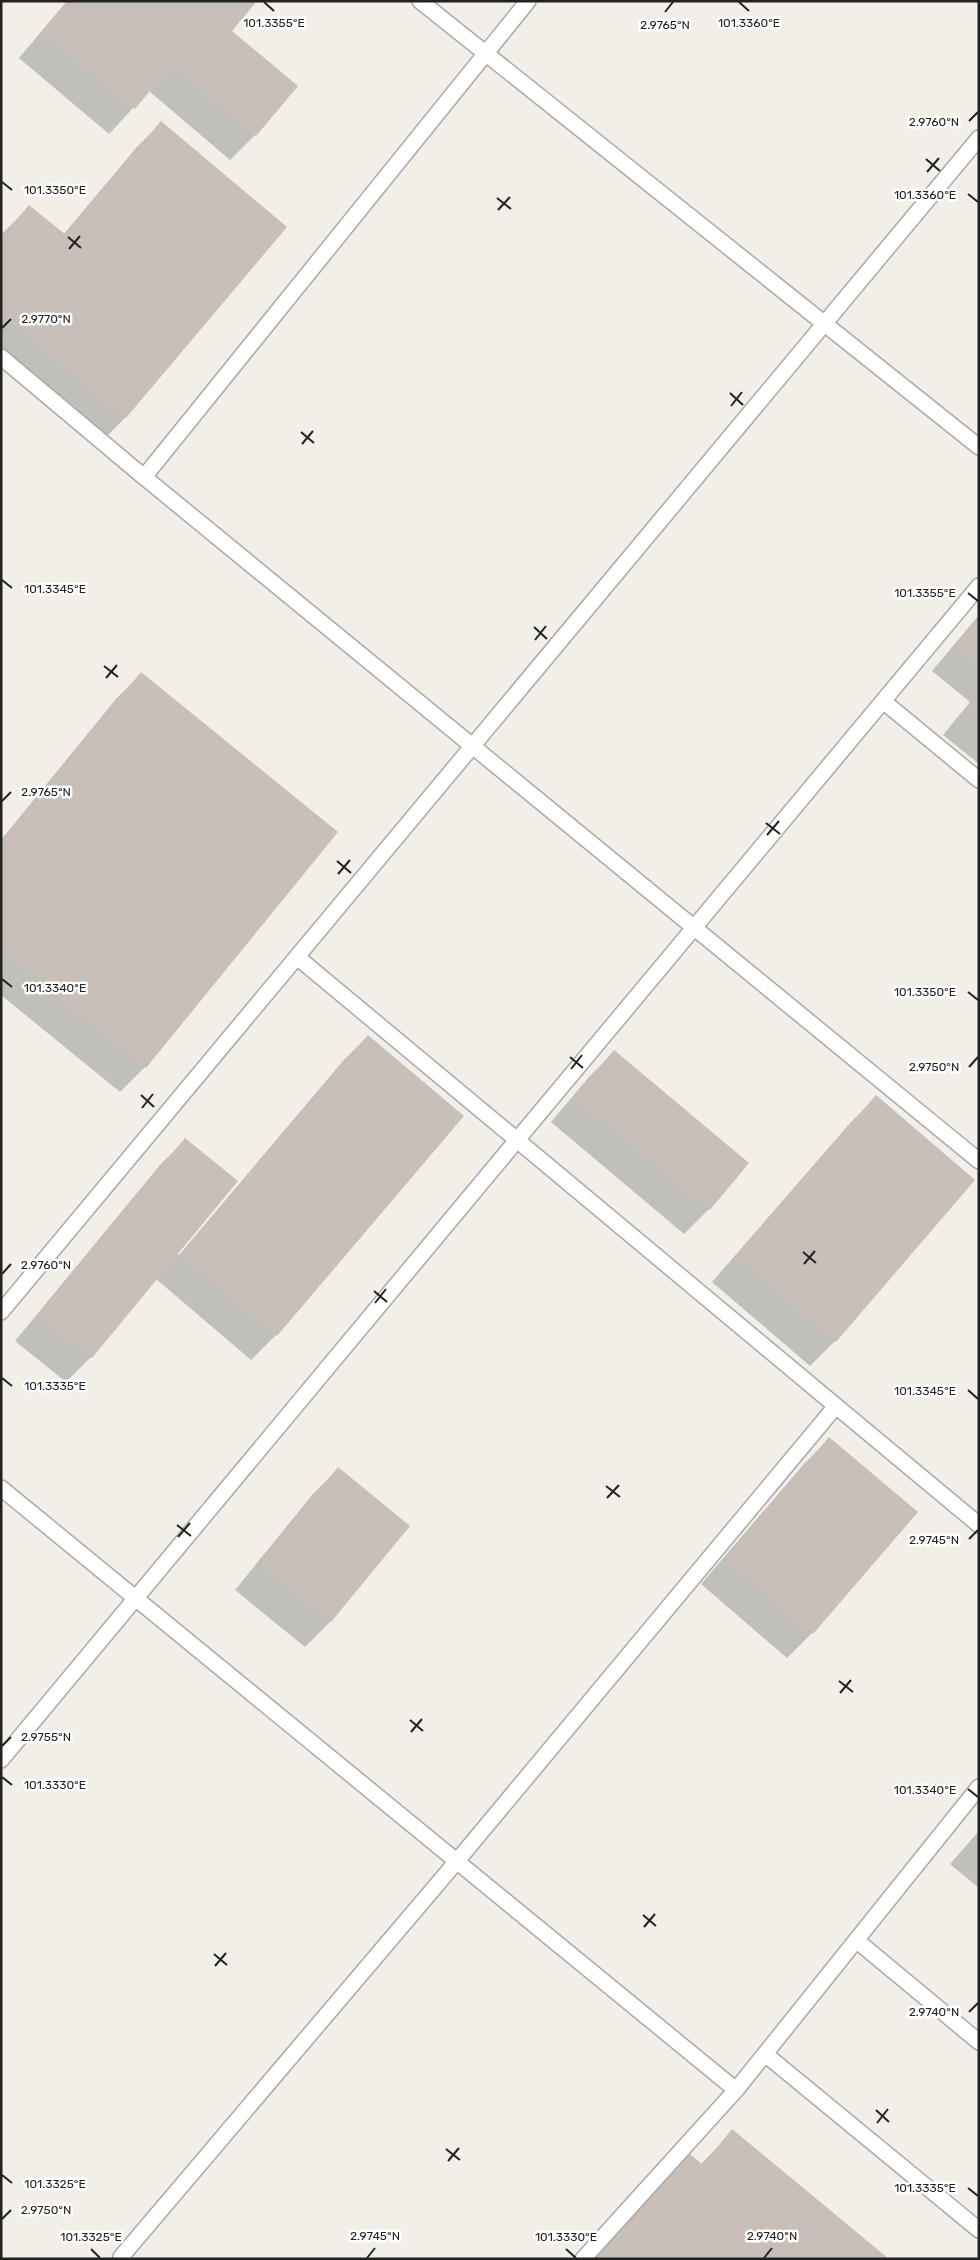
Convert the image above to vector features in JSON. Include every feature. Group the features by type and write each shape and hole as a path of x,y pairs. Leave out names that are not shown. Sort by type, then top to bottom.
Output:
{"lane":[{"path":"420,1 484,54 979,447"},
{"path":"144,477 528,1"},
{"path":"1,1312 979,138"},
{"path":"1,357 144,477 979,1161"},
{"path":"1,1760 979,586"},
{"path":"883,701 979,780"},
{"path":"297,957 979,1525"},
{"path":"121,2258 457,1861 836,1406"},
{"path":"1,1488 736,2090"},
{"path":"583,2259 736,2090 979,1787"},
{"path":"856,1940 977,2037"},
{"path":"764,2054 979,2230"}],"building":[{"path":"69,1 257,1 232,31 298,86 256,136 172,65 135,109 43,32"},
{"path":"161,121 287,227 126,418 1,314 1,238 29,205 66,235"},
{"path":"979,618 979,664 956,646"},
{"path":"141,672 338,832 146,1068 1,950 1,844"},
{"path":"979,695 979,718 967,709"},
{"path":"368,1035 464,1116 277,1336 181,1254"},
{"path":"614,1050 749,1163 710,1210 575,1097"},
{"path":"876,1095 975,1180 836,1342 737,1256"},
{"path":"185,1138 238,1181 92,1358 39,1315"},
{"path":"829,1437 918,1512 813,1634 725,1558"},
{"path":"338,1467 410,1526 331,1622 260,1564"},
{"path":"732,2129 889,2259 592,2259 684,2149 703,2165"}]}
